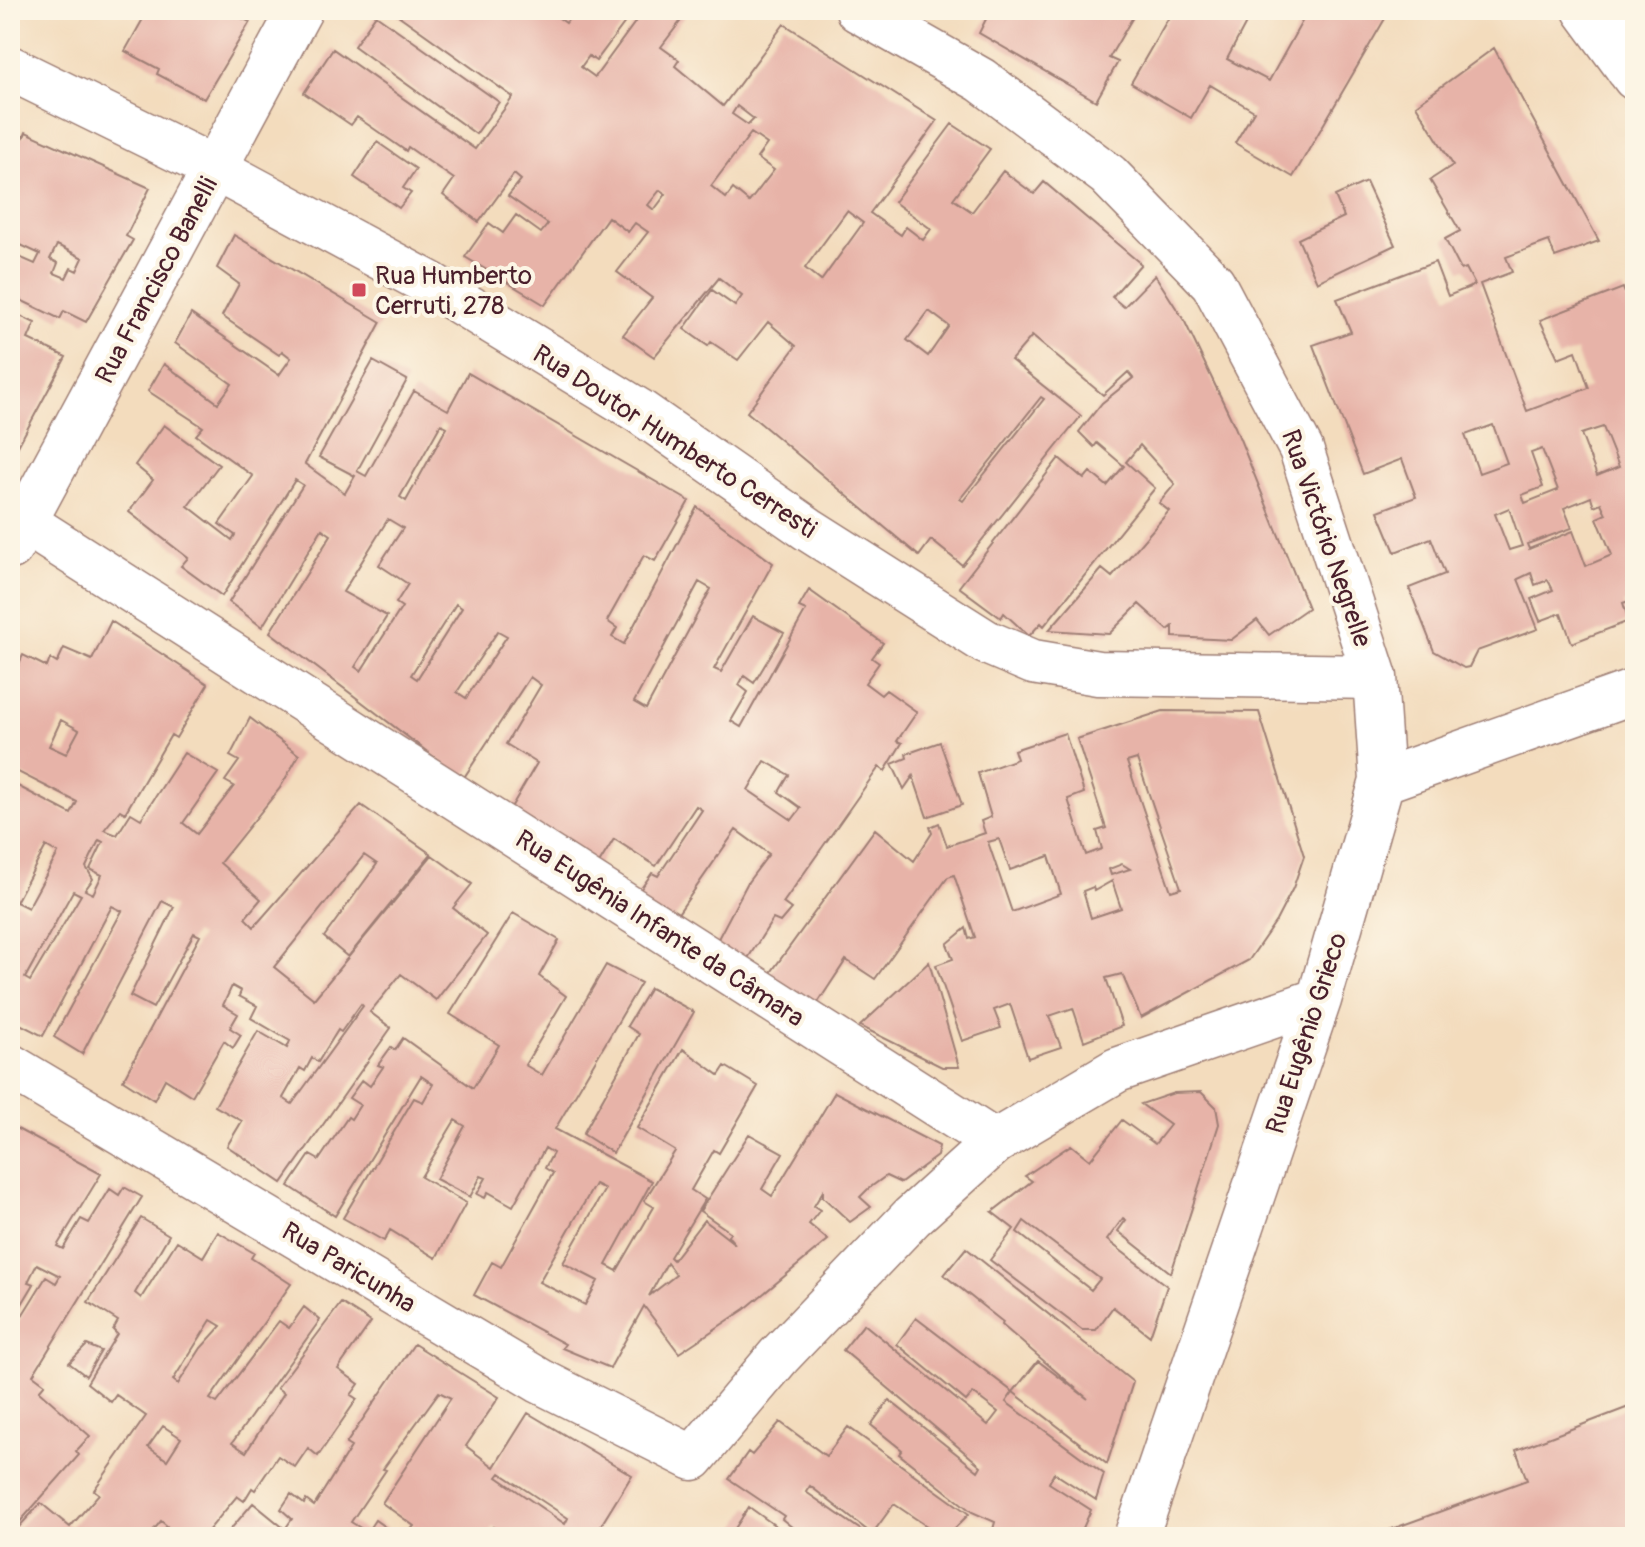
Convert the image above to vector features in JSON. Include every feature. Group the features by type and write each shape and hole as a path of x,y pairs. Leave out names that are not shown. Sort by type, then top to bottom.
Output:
{"street":[{"name":"Rua Francisco Banelli","path":"18,536 300,10"},
{"name":"Rua Victório Negrelle","path":"858,10 981,80 1108,175 1213,283 1301,449 1375,677 1382,781"},
{"path":"1585,10 1632,74"},
{"path":"1632,74 1633,10"},
{"name":"Rua Doutor Humberto Cerresti","path":"10,68 216,169 432,285 639,411 808,529 986,642 1033,662 1098,673 1375,677"},
{"name":"Rua Eugênia Infante da Câmara","path":"18,536 995,1142"},
{"path":"1382,781 1635,691"},
{"name":"Rua Eugênio Grieco","path":"1136,1537 1319,1000 1382,781"},
{"path":"995,1142 1117,1070 1319,1000"},
{"name":"Rua Paricunha","path":"10,1066 540,1381 693,1458 779,1356 840,1292 912,1217 995,1142"}],"building":[{"path":"148,10 232,10 231,13 250,22 204,99 157,74 159,69 125,51"},
{"path":"391,10 548,10 566,23 575,10 634,10 596,61 589,56 581,67 595,77 644,10 689,10 661,47 679,60 675,66 723,106 784,24 937,121 870,213 901,235 906,227 923,240 931,229 894,202 952,124 990,149 953,199 972,212 1003,171 1034,194 1044,182 1141,264 1112,297 1124,307 1155,275 1185,322 1235,427 1308,608 1269,635 1257,620 1231,640 1173,637 1173,626 1168,630 1139,604 1109,634 1049,630 1102,569 1112,577 1169,511 1159,503 1175,484 1140,445 1126,462 1155,488 1044,626 1041,623 1029,636 1004,613 1001,618 959,587 1059,458 1084,479 1090,472 1107,486 1124,466 1097,443 1094,447 1079,432 1102,403 1133,378 1128,372 1103,395 1032,336 1011,360 1081,416 962,565 931,540 919,556 747,412 796,346 768,322 738,360 711,342 708,346 684,329 712,290 735,306 742,296 719,278 654,357 623,335 652,298 617,272 648,232 635,223 628,232 608,217 545,305 465,257 489,223 503,233 516,215 541,233 548,224 508,196 521,180 514,174 479,222 443,195 454,179 357,117 351,125 304,93 333,49 475,149 513,97","holes":["737,106 754,119 748,125 732,114","751,133 767,144 757,158 774,170 749,202 733,189 726,198 711,186","660,190 666,194 654,210 648,205","847,211 863,223 821,281 805,268","929,311 949,326 928,356 907,340","1041,397 1044,399 963,501 960,499"]},
{"path":"980,10 1137,10 1109,58 1118,62 1096,101 979,33 988,15"},
{"path":"1173,10 1253,10 1227,59 1269,81 1304,18 1290,10 1390,10 1293,177 1235,143 1254,111 1210,85 1191,118 1131,83"},
{"path":"376,15 499,102 476,134 354,46"},
{"path":"1494,48 1599,241 1555,257 1549,241 1506,257 1512,272 1480,284 1527,411 1589,388 1576,351 1558,358 1540,320 1623,288 1635,320 1635,599 1623,603 1629,621 1572,643 1561,613 1540,621 1531,599 1553,590 1548,580 1535,585 1531,573 1518,579 1538,629 1477,651 1469,667 1464,668 1434,651 1409,588 1445,574 1431,538 1395,552 1378,511 1416,497 1402,459 1363,474 1313,345 1351,332 1337,299 1435,262 1448,296 1475,285 1466,268 1461,270 1445,239 1460,231 1430,180 1453,165 1416,105","holes":["1493,425 1507,463 1479,473 1465,435","1603,427 1619,467 1597,476 1581,434","1542,449 1558,490 1525,503 1522,495 1543,487 1531,453","1591,497 1594,506 1601,503 1606,514 1597,518 1612,555 1586,566 1573,531 1529,549 1527,544 1572,528 1564,508","1509,508 1522,546 1509,550 1495,514"]},
{"path":"10,130 24,137 26,132 150,188 126,236 133,240 86,322 64,311 60,319 10,295 10,253 35,264 40,254 10,240 14,224 10,223","holes":["57,245 83,258 77,271 71,268 66,278 54,273 58,263 50,259"]},
{"path":"377,142 416,169 403,188 411,193 399,208 354,177"},
{"path":"1366,182 1395,245 1317,282 1298,239 1344,217 1335,196"},
{"path":"234,235 381,322 305,464 345,493 355,476 319,457 373,361 407,380 357,471 366,476 414,391 448,410 468,373 689,501 655,561 644,555 607,621 617,628 612,637 624,644 697,507 773,563 714,669 721,672 753,616 784,633 754,683 744,676 739,685 748,692 731,721 741,727 806,610 799,607 809,590 883,643 872,658 879,663 865,683 881,695 886,690 917,712 897,741 902,743 885,771 879,767 783,903 791,909 780,922 773,919 743,966 712,950 748,882 769,854 736,830 670,925 633,900 652,873 658,876 702,810 696,806 656,866 614,839 593,873 509,811 537,763 506,744 541,685 530,677 463,779 270,632 331,535 322,529 262,627 229,602 303,485 295,480 222,596 181,566 188,558 129,512 153,480 135,465 164,425 219,465 188,506 232,540 235,535 219,524 253,476 196,435 203,427 148,391 164,364 218,403 232,384 175,343 191,314 279,375 291,358 282,351 279,355 222,316 239,284 217,268","holes":["441,424 447,427 406,501 400,497","388,519 403,528 379,565 408,584 396,603 402,607 361,671 355,667 387,616 343,592","699,582 711,589 646,709 634,702","456,604 462,608 417,679 411,675","498,631 507,636 466,698 457,692","765,761 789,775 779,792 801,808 792,820 748,790"]},
{"path":"10,311 35,323 28,339 66,357 10,461"},
{"path":"111,621 208,684 176,738 171,735 125,813 120,810 104,830 117,835 131,813 141,819 184,753 218,773 183,823 197,834 234,786 225,781 239,761 230,756 250,718 299,755 280,788 220,863 261,899 245,918 254,927 361,805 431,854 348,957 324,937 377,864 364,855 274,967 314,999 432,855 472,884 453,908 487,935 436,1000 401,974 370,1012 391,1028 282,1183 227,1146 242,1121 215,1106 258,1031 287,1048 290,1041 251,1018 257,1006 239,996 241,991 232,986 223,1005 238,1014 230,1028 241,1035 233,1048 224,1041 192,1096 165,1079 154,1100 123,1080 200,936 194,933 153,1008 130,996 174,907 162,901 82,1054 54,1037 122,911 112,906 43,1036 10,1019 10,782 71,814 77,802 10,768 10,683 23,655 47,667 50,659 57,663 64,648 92,660","holes":["61,720 79,730 66,754 49,746","99,840 103,842 90,869 102,875 93,894 85,890 93,879 86,867","46,846 58,853 28,908 16,902","73,891 81,895 30,981 25,978","361,1004 363,1006 292,1104 283,1098 300,1068 305,1071 312,1058 318,1062 338,1030 341,1032"]},
{"path":"1163,711 1259,712 1304,856 1293,888 1276,921 1249,960 1141,1018 1122,974 1106,978 1122,1026 1084,1041 1073,1008 1049,1016 1061,1047 1028,1058 1010,1004 994,1010 1001,1028 962,1041 936,965 953,959 947,944 966,928 969,939 975,937 954,875 948,877 875,979 846,960 817,1004 767,978 875,829 914,861 932,833 930,827 939,823 947,846 985,833 981,821 991,817 978,773 1017,759 1014,750 1065,733 1084,793 1068,799 1086,855 1102,849 1097,831 1106,828 1077,739","holes":["1137,759 1181,888 1171,891 1127,762","999,839 1010,870 1049,856 1061,894 1012,912 988,842","1122,864 1130,869 1111,875 1109,869","1112,881 1121,908 1091,918 1083,891 1093,887 1094,891"]},
{"path":"940,742 962,805 927,817 913,776 904,789 892,764 907,758 906,754"},
{"path":"513,913 559,940 539,976 566,996 525,1065 542,1075 606,965 641,983 555,1129 652,1181 606,1265 617,1271 654,1207 644,1201 675,1151 637,1128 683,1049 719,1075 725,1066 758,1086 719,1153 714,1150 691,1190 705,1199 670,1257 673,1260 704,1220 735,1244 728,1236 730,1232 700,1211 749,1134 783,1153 762,1189 772,1196 835,1092 939,1146 937,1156 901,1183 886,1176 868,1189 860,1197 871,1207 850,1222 823,1197 823,1191 814,1206 820,1210 809,1224 828,1240 745,1309 679,1353 644,1306 610,1368 562,1348 565,1344 474,1295 492,1262 501,1267 553,1173 545,1168 553,1153 545,1148 513,1206 488,1192 485,1198 477,1194 486,1178 481,1176 470,1197 436,1179 465,1126 455,1120 421,1177 466,1203 436,1258 390,1230 384,1241 343,1218 414,1098 423,1102 433,1084 421,1076 335,1216 289,1186 310,1155 319,1160 348,1117 351,1119 360,1105 349,1098 362,1080 370,1086 383,1067 378,1065 391,1047 395,1050 403,1038 473,1088 499,1045 450,1014","holes":["595,1184 605,1189 563,1263 598,1281 585,1305 539,1282","667,1263 676,1275 649,1296"]},
{"path":"929,962 959,1067 942,1067 860,1026"},
{"path":"650,988 694,1012 613,1153 583,1134 639,1034 627,1026"},
{"path":"1201,1092 1216,1107 1219,1124 1171,1273 1118,1231 1126,1220 1123,1218 1107,1240 1167,1286 1150,1336 1113,1307 1096,1330 1082,1330 990,1260 1014,1229 992,1212 1032,1181 1025,1176 1071,1145 1090,1160 1122,1120 1155,1144 1170,1125 1141,1104 1174,1093","holes":["1024,1221 1100,1279 1091,1290 1017,1232"]},
{"path":"10,1125 101,1174 57,1246 63,1249 81,1219 89,1223 110,1189 119,1195 124,1187 142,1197 33,1375 45,1384 39,1391 90,1436 76,1451 79,1455 10,1533 10,1367 14,1362 10,1358 10,1335 46,1277 56,1283 60,1276 37,1264 28,1282 34,1284 10,1324"},
{"path":"141,1218 169,1235 135,1293 141,1298 177,1241 203,1257 218,1232 254,1253 251,1258 291,1284 210,1399 217,1403 279,1321 289,1328 304,1307 320,1320 232,1443 246,1452 284,1393 277,1388 341,1303 371,1322 338,1369 359,1384 351,1395 357,1399 318,1456 308,1448 295,1467 278,1456 255,1490 252,1488 244,1501 237,1496 203,1537 157,1537 167,1526 161,1521 148,1537 21,1537 15,1531 41,1503 70,1527 99,1494 94,1490 146,1416 116,1395 111,1402 87,1383 117,1334 113,1330 118,1321 88,1302","holes":["211,1320 221,1326 201,1348 178,1384 173,1380","163,1426 181,1438 167,1460 148,1447"]},
{"path":"966,1248 1133,1382 1107,1464 1013,1392 1038,1361 1088,1399 1002,1325 1003,1322 944,1275"},
{"path":"916,1318 1013,1392 1006,1402 1104,1474 1096,1500 1054,1473 1049,1483 1091,1510 1079,1537 991,1537 995,1522 972,1512 899,1454 902,1450 871,1425 889,1400 978,1471 981,1466 843,1350 864,1324 988,1425 998,1412 973,1393 966,1401 897,1344"},
{"path":"414,1344 499,1397 466,1446 494,1467 528,1413 632,1475 595,1535 506,1537 493,1527 486,1537 405,1537 414,1526 382,1503 451,1398 439,1392 383,1469 386,1470 351,1522 367,1532 375,1520 399,1537 224,1537 253,1503 285,1529 292,1519 281,1509 291,1494 304,1504 306,1500 314,1506 351,1447 346,1444","holes":["500,1473 568,1518 565,1524 497,1477"]},
{"path":"87,1345 101,1351 86,1376 69,1363"},
{"path":"1634,1405 1635,1537 1382,1537 1381,1533 1527,1480 1516,1450"},
{"path":"780,1422 826,1456 848,1427 969,1514 950,1533 955,1537 943,1537 894,1504 872,1534 810,1486 806,1492 871,1537 804,1537 782,1519 784,1516 729,1479 748,1452 752,1455"},
{"path":"749,1507 791,1537 737,1537 732,1533"}],"place":[{"name":"Rua Humberto Cerruti, 278","path":"359,290"}]}
